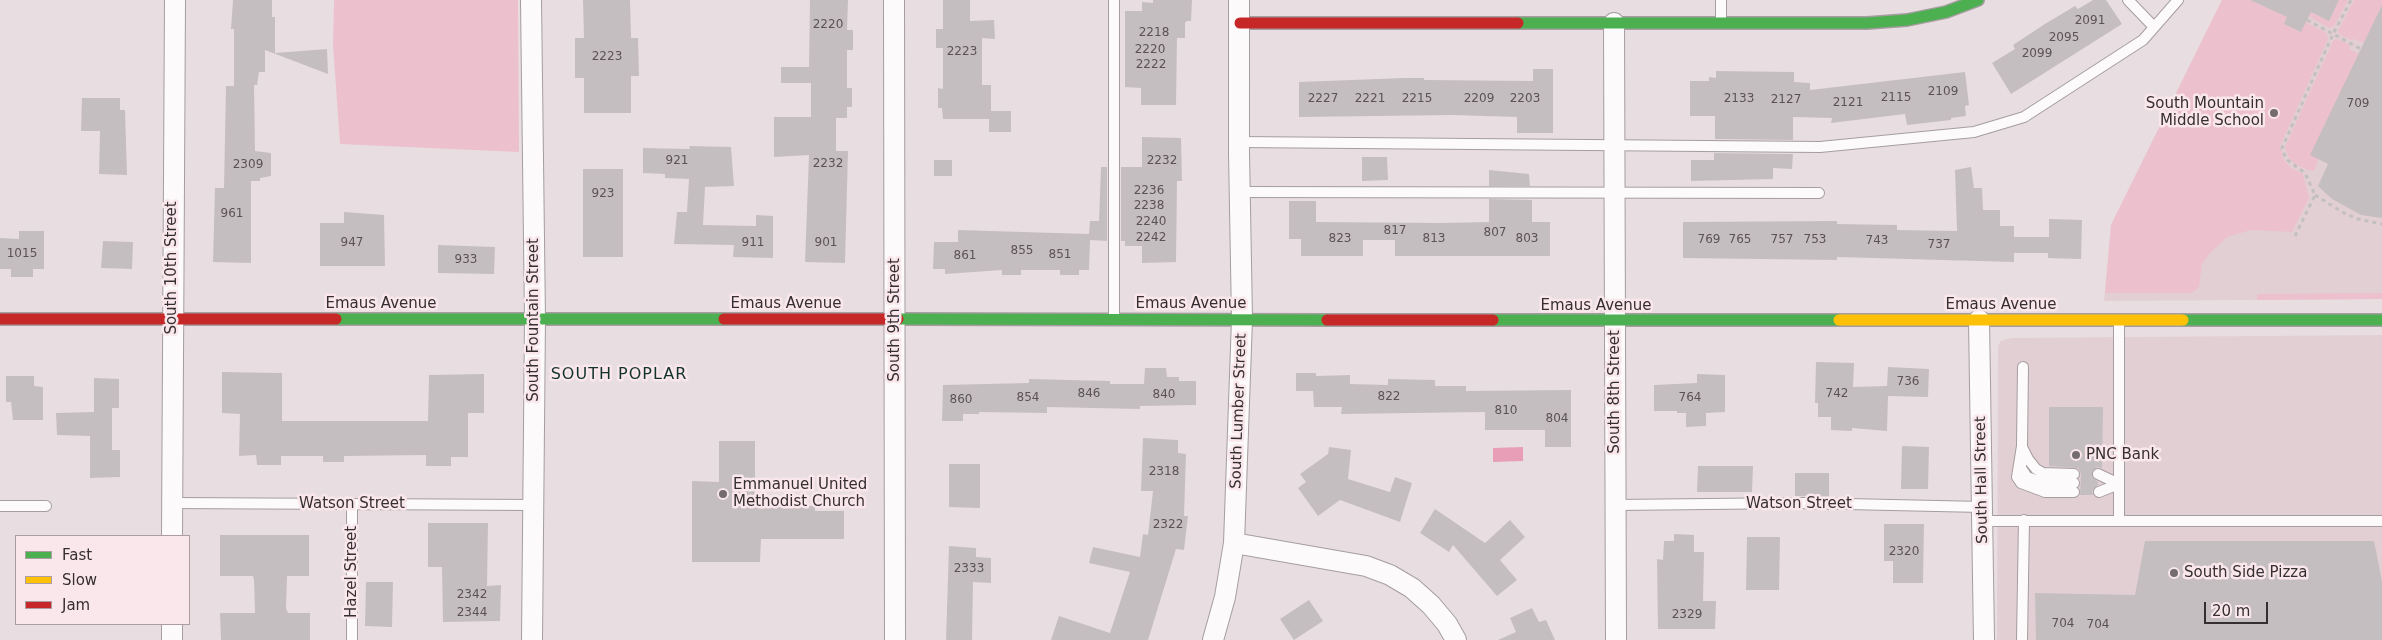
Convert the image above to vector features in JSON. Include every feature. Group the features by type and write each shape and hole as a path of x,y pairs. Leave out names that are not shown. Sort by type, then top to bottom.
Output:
{"main road":[{"path":"1240,23 1867,23 1907,20 1946,12 1978,0"},
{"name":"Emaus Avenue","path":"0,319 2382,320"}],"street":[{"name":"South 10th Street","path":"172,535 175,0"},
{"name":"South Fountain Street","path":"531,0 535,319 532,640"},
{"name":"South 9th Street","path":"894,0 895,640"},
{"name":"South Lumber Street","path":"1213,640 1225,597 1234,543 1242,319 1239,0"},
{"name":"South 8th Street","path":"1614,23 1616,640"},
{"name":"South Hall Street","path":"1979,320 1984,640"},
{"path":"1234,543 1366,566 1390,575 1412,588 1431,605 1448,624 1456,640"},
{"path":"172,625 172,640"}],"lane":[{"path":"1114,0 1114,320"},
{"path":"1721,0 1722,23"},
{"path":"2128,0 2154,27"},
{"path":"1239,142 1820,146 1974,132 2024,117 2143,40 2178,0"},
{"path":"1240,192 1819,194"},
{"path":"2119,320 2119,521"},
{"path":"2022,446 2028,459 2036,469 2042,473 2074,483 2046,492 2021,483 2017,476 2022,446 2023,367"},
{"path":"2119,484 2098,483 2119,484"},
{"name":"Watson Street","path":"172,503 532,505"},
{"name":"Watson Street","path":"1616,505 1801,503 1982,514 2024,520 2382,520"},
{"name":"Hazel Street","path":"352,504 352,640"},
{"path":"0,506 46,506"},
{"path":"2022,640 2024,520"}],"path":[{"path":"2351,0 2333,34 2282,148 2286,159 2306,173 2315,195 2344,213 2358,219 2382,224"},
{"path":"2307,20 2361,49"},
{"path":"2295,236 2315,195"}],"shaded area":[{"path":"334,0 518,0 519,152 340,144 333,45"},
{"name":"South Mountain Middle School","path":"2222,0 2382,0 2382,299 2104,301 2111,225"},
{"path":"2222,0 2250,0 2287,17 2284,24 2300,32 2306,22 2326,33 2328,39 2280,146 2284,160 2290,167 2303,174 2309,198 2292,232 2251,230 2227,237 2209,254 2202,264 2199,287 2192,293 2105,293 2111,225"},
{"path":"2339,0 2348,0 2334,26 2329,28 2309,16 2311,12 2329,21"},
{"path":"2354,0 2382,0 2382,5 2364,43 2354,39 2351,40 2339,34 2338,31"},
{"path":"2337,39 2350,45 2349,49 2359,54 2314,171 2308,170 2295,164 2289,158 2285,147 2333,41"},
{"path":"2382,293 2382,299 2257,300 2257,294"},
{"path":"2382,335 2382,640 1997,640 1998,346 2001,341 2011,338"},
{"path":"1523,447 1523,461 1493,462 1493,448"}],"building":[{"path":"233,0 272,0 272,17 275,17 275,53 327,49 328,74 265,50 265,72 259,72 257,85 254,85 255,151 271,153 271,176 260,178 260,181 251,181 251,263 213,262 215,188 224,188 226,86 234,86 234,29 231,29"},
{"path":"583,0 630,0 631,38 638,38 639,76 631,76 631,113 584,113 584,78 575,78 575,38 584,38"},
{"path":"810,0 848,0 847,30 853,30 853,50 847,50 847,88 852,88 852,107 847,107 847,118 836,118 836,151 848,151 845,263 805,262 809,155 774,157 774,117 811,117 811,83 781,83 781,67 809,67"},
{"path":"943,0 970,0 970,21 994,20 995,39 982,38 982,85 991,85 991,111 1011,111 1011,132 989,132 989,119 943,119 942,108 938,108 938,88 943,89 943,48 936,48 936,29 943,29"},
{"path":"1153,0 1192,0 1191,21 1185,23 1185,38 1177,38 1176,105 1141,105 1141,88 1125,87 1125,11 1142,11 1142,2 1153,3"},
{"path":"2093,0 2106,0 2122,24 2011,94 1992,63 2015,49 2013,45 2045,24 2075,6 2078,9"},
{"path":"2250,0 2339,0 2329,21 2311,12 2301,32 2284,24 2287,17"},
{"path":"2382,5 2382,218 2361,215 2332,199 2318,186 2328,164 2310,155"},
{"path":"1533,69 1553,69 1553,133 1517,133 1517,117 1453,115 1299,117 1299,82 1404,78 1424,78 1424,80 1533,81"},
{"path":"1716,71 1794,72 1794,82 1810,83 1810,90 1965,72 1969,105 1965,106 1966,116 1951,118 1951,120 1907,125 1905,114 1831,123 1832,118 1793,117 1793,140 1715,139 1715,116 1690,116 1690,81 1709,81 1709,77 1716,78"},
{"path":"82,98 120,98 120,110 125,110 127,175 99,174 100,131 81,131"},
{"path":"1142,137 1181,138 1182,181 1177,181 1176,262 1142,263 1142,246 1125,246 1125,241 1121,241 1121,167 1142,167"},
{"path":"689,146 731,147 734,186 705,187 703,225 756,226 756,215 773,216 773,258 733,257 734,245 674,244 677,212 687,212 689,179 665,178 665,174 643,173 643,148 690,149"},
{"path":"1714,153 1793,154 1792,169 1773,168 1773,179 1691,181 1691,160 1714,160"},
{"path":"1362,157 1387,157 1388,180 1362,181"},
{"path":"934,160 952,160 952,176 934,176"},
{"path":"1101,167 1107,167 1107,241 1090,240 1089,270 1079,270 1079,275 1060,275 1060,270 1021,270 1021,275 1002,275 1002,270 945,274 945,269 933,269 934,242 958,242 958,230 1089,234 1090,221 1099,221"},
{"path":"1971,167 1974,188 1982,188 1983,210 2000,210 2000,226 2014,226 2014,237 2049,237 2049,219 2082,220 2081,259 2048,258 2048,253 2014,253 2014,262 1837,257 1837,260 1683,258 1683,222 1837,221 1837,224 1897,225 1897,230 1957,231 1955,170"},
{"path":"583,169 623,169 623,257 583,257"},
{"path":"1489,170 1529,174 1530,186 1489,186"},
{"path":"1489,199 1532,200 1532,222 1550,222 1550,256 1395,256 1395,240 1363,240 1363,256 1301,256 1301,239 1289,239 1289,201 1316,201 1316,222 1442,223 1489,222"},
{"path":"344,212 384,215 385,266 320,266 320,223 344,223"},
{"path":"19,231 44,231 44,269 33,269 33,277 11,277 11,269 0,269 0,238 19,239"},
{"path":"103,241 133,242 132,269 101,268"},
{"path":"438,245 495,247 494,274 438,273"},
{"path":"1816,362 1854,363 1853,387 1887,386 1888,367 1929,369 1928,397 1888,396 1887,431 1852,428 1852,431 1831,430 1831,417 1818,417 1818,403 1815,403"},
{"path":"1145,368 1166,368 1167,377 1179,377 1179,381 1196,381 1196,405 1140,406 1140,409 1047,407 1047,413 979,412 979,414 963,414 963,421 942,421 943,385 1029,383 1029,379 1110,381 1110,384 1144,384"},
{"path":"222,372 282,373 282,421 428,421 429,375 484,374 484,413 468,413 468,457 451,457 451,466 426,466 426,455 344,456 344,462 323,462 323,456 281,456 281,465 257,465 256,455 239,456 240,414 222,413"},
{"path":"1296,373 1316,373 1316,376 1350,375 1350,384 1388,385 1388,379 1435,380 1435,386 1466,386 1466,391 1571,390 1571,447 1545,447 1545,430 1485,430 1485,412 1341,414 1342,407 1314,407 1313,391 1296,391"},
{"path":"1697,374 1725,375 1725,412 1706,413 1706,426 1686,427 1686,413 1654,411 1654,385 1697,383"},
{"path":"6,376 34,376 34,386 43,387 43,420 13,420 11,402 6,402"},
{"path":"94,378 119,379 119,408 112,408 112,450 120,450 120,477 90,478 90,436 57,435 56,413 94,412"},
{"name":"PNC Bank","path":"2049,407 2103,407 2102,468 2097,467 2092,472 2092,477 2098,482 2098,485 2092,491 2093,495 2080,495 2081,474 2078,468 2049,466"},
{"path":"1143,438 1178,440 1178,453 1186,454 1184,516 1188,516 1184,550 1176,549 1148,640 1051,640 1059,616 1110,633 1130,572 1089,563 1093,547 1140,557 1143,534 1148,535 1153,491 1141,491"},
{"name":"Emmanuel United Methodist Church","path":"719,441 755,441 755,505 815,506 815,511 844,511 844,539 761,539 760,562 692,562 692,481 719,482"},
{"path":"1902,446 1929,447 1928,489 1901,489"},
{"path":"1329,447 1351,450 1348,479 1390,492 1395,477 1412,483 1400,522 1340,500 1318,516 1298,488 1306,482 1300,474 1328,454"},
{"path":"949,464 980,464 980,508 949,507"},
{"path":"1698,466 1753,466 1752,492 1697,492"},
{"path":"1795,473 1829,473 1829,497 1795,496"},
{"path":"1435,509 1485,543 1510,520 1525,537 1500,560 1517,580 1497,596 1453,545 1449,552 1420,533"},
{"path":"428,523 488,523 487,586 501,585 500,621 443,622 442,567 428,567"},
{"path":"1884,524 1924,524 1923,583 1893,583 1893,561 1884,561"},
{"path":"1674,534 1694,535 1694,552 1704,552 1703,601 1716,601 1715,629 1658,629 1657,559 1663,560 1664,541 1674,541"},
{"path":"220,535 309,535 309,576 287,576 286,608 288,613 310,613 310,640 221,640 220,613 255,613 253,576 220,576"},
{"path":"1747,537 1780,537 1779,590 1746,590"},
{"path":"2145,541 2374,541 2382,581 2382,640 2036,640 2035,593 2135,595"},
{"path":"949,546 976,548 976,557 991,558 991,583 973,582 972,640 946,640"},
{"path":"366,582 393,582 392,627 365,626"},
{"path":"1309,600 1323,621 1294,640 1280,619"},
{"path":"1532,608 1539,622 1546,620 1555,640 1498,640 1516,632 1510,618"}],"traffic: fast":[{"path":"1518,23 1867,23 1907,20 1946,12 1978,0"},
{"path":"336,319 724,319"},
{"path":"898,319 1327,320"},
{"path":"1493,320 1839,320"},
{"path":"2183,320 2382,320"}],"traffic: slow":[{"path":"1839,320 2183,320"}],"traffic: jam":[{"path":"1240,23 1518,23"},
{"path":"0,319 336,319"},
{"path":"724,319 898,319"},
{"path":"1327,320 1493,320"}],"place":[{"name":"South Mountain Middle School","path":"2274,113"},
{"name":"PNC Bank","path":"2076,455"},
{"name":"Emmanuel United Methodist Church","path":"723,494"},
{"name":"South Side Pizza","path":"2174,573"}],"district":[{"name":"SOUTH POPLAR","path":"619,375"}]}
